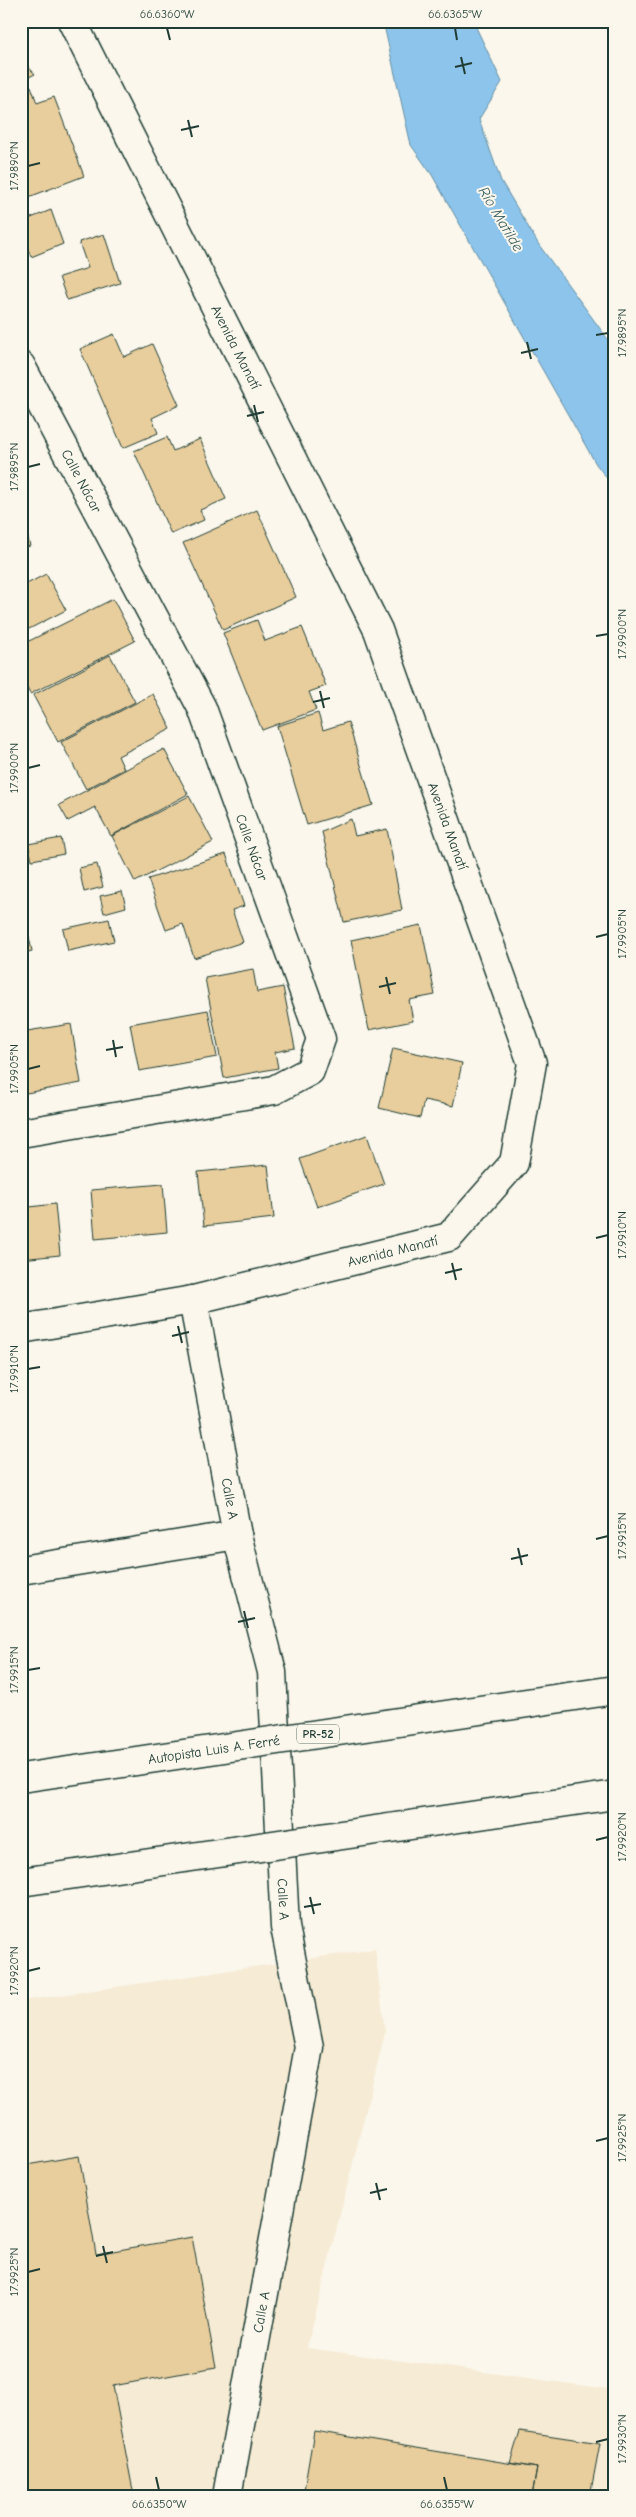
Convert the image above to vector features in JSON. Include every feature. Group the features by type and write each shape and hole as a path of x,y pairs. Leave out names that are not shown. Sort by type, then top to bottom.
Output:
{"main road":[{"name":"Avenida Manatí","path":"21,1330 193,1300 449,1237 514,1163 532,1063 378,630 72,21"},
{"name":"Calle Nácar","path":"21,366 202,708 321,1039 310,1071 274,1090 21,1133"},
{"name":"Calle A","path":"193,1300 237,1535 272,1672 285,1928 309,2047 228,2496"},
{"path":"21,1570 237,1535"},
{"name":"Autopista Luis A. Ferré","path":"21,1778 615,1690"},
{"path":"21,1882 615,1795"}],"shaded area":[{"path":"375,1949 385,2033 307,2348 615,2390 615,2496 21,2496 21,2001"}],"water":[{"name":"Río Matilde","path":"383,21 473,21 502,82 479,119 501,181 539,245 615,349 615,489 596,464 432,175 411,145"}],"building":[{"path":"21,59 35,74 21,81"},
{"path":"31,86 37,103 54,97 84,176 21,200 21,90"},
{"path":"51,210 63,244 31,257 21,231 21,222"},
{"path":"104,234 120,283 67,300 59,277 88,268 79,242"},
{"path":"114,334 124,357 152,344 179,405 152,418 158,433 123,448 80,349"},
{"path":"167,437 173,451 200,439 226,499 200,510 204,520 171,534 134,451"},
{"path":"257,510 296,597 223,630 183,543"},
{"path":"21,511 30,546 21,548"},
{"path":"46,574 66,610 25,631 21,624 21,587"},
{"path":"113,599 135,641 30,694 21,676 21,645"},
{"path":"257,620 265,641 302,627 326,686 309,692 316,710 262,730 223,633"},
{"path":"110,655 135,702 58,742 33,695"},
{"path":"153,694 171,729 118,756 124,769 86,789 61,742"},
{"path":"318,713 323,730 348,722 373,805 307,825 277,726"},
{"path":"164,749 188,794 111,836 95,807 68,821 59,805"},
{"path":"189,796 213,842 135,882 112,836"},
{"path":"351,819 355,836 387,829 402,910 344,922 322,832"},
{"path":"61,838 64,854 32,860 28,844"},
{"path":"226,854 244,906 232,910 243,942 194,958 183,924 166,930 148,879"},
{"path":"97,864 103,887 84,892 79,868"},
{"path":"122,891 126,907 104,913 100,896"},
{"path":"21,899 32,951 21,954"},
{"path":"109,919 114,941 68,951 63,929"},
{"path":"421,925 435,995 409,1000 413,1021 369,1030 351,940"},
{"path":"253,969 257,992 283,987 295,1048 275,1052 278,1068 224,1078 205,978"},
{"path":"208,1010 217,1057 139,1071 130,1024"},
{"path":"71,1024 81,1083 21,1094 21,1032"},
{"path":"393,1048 462,1063 453,1106 424,1100 420,1118 379,1108"},
{"path":"367,1135 384,1184 317,1207 300,1159"},
{"path":"268,1165 274,1218 204,1226 198,1172"},
{"path":"163,1184 167,1232 95,1239 91,1190"},
{"path":"55,1204 60,1255 21,1259 21,1208"},
{"path":"79,2156 96,2254 192,2237 216,2367 113,2386 134,2496 21,2496 21,2166"},
{"path":"314,2431 537,2468 532,2496 303,2496"},
{"path":"520,2431 600,2443 590,2496 532,2496 537,2468 510,2463"}]}
